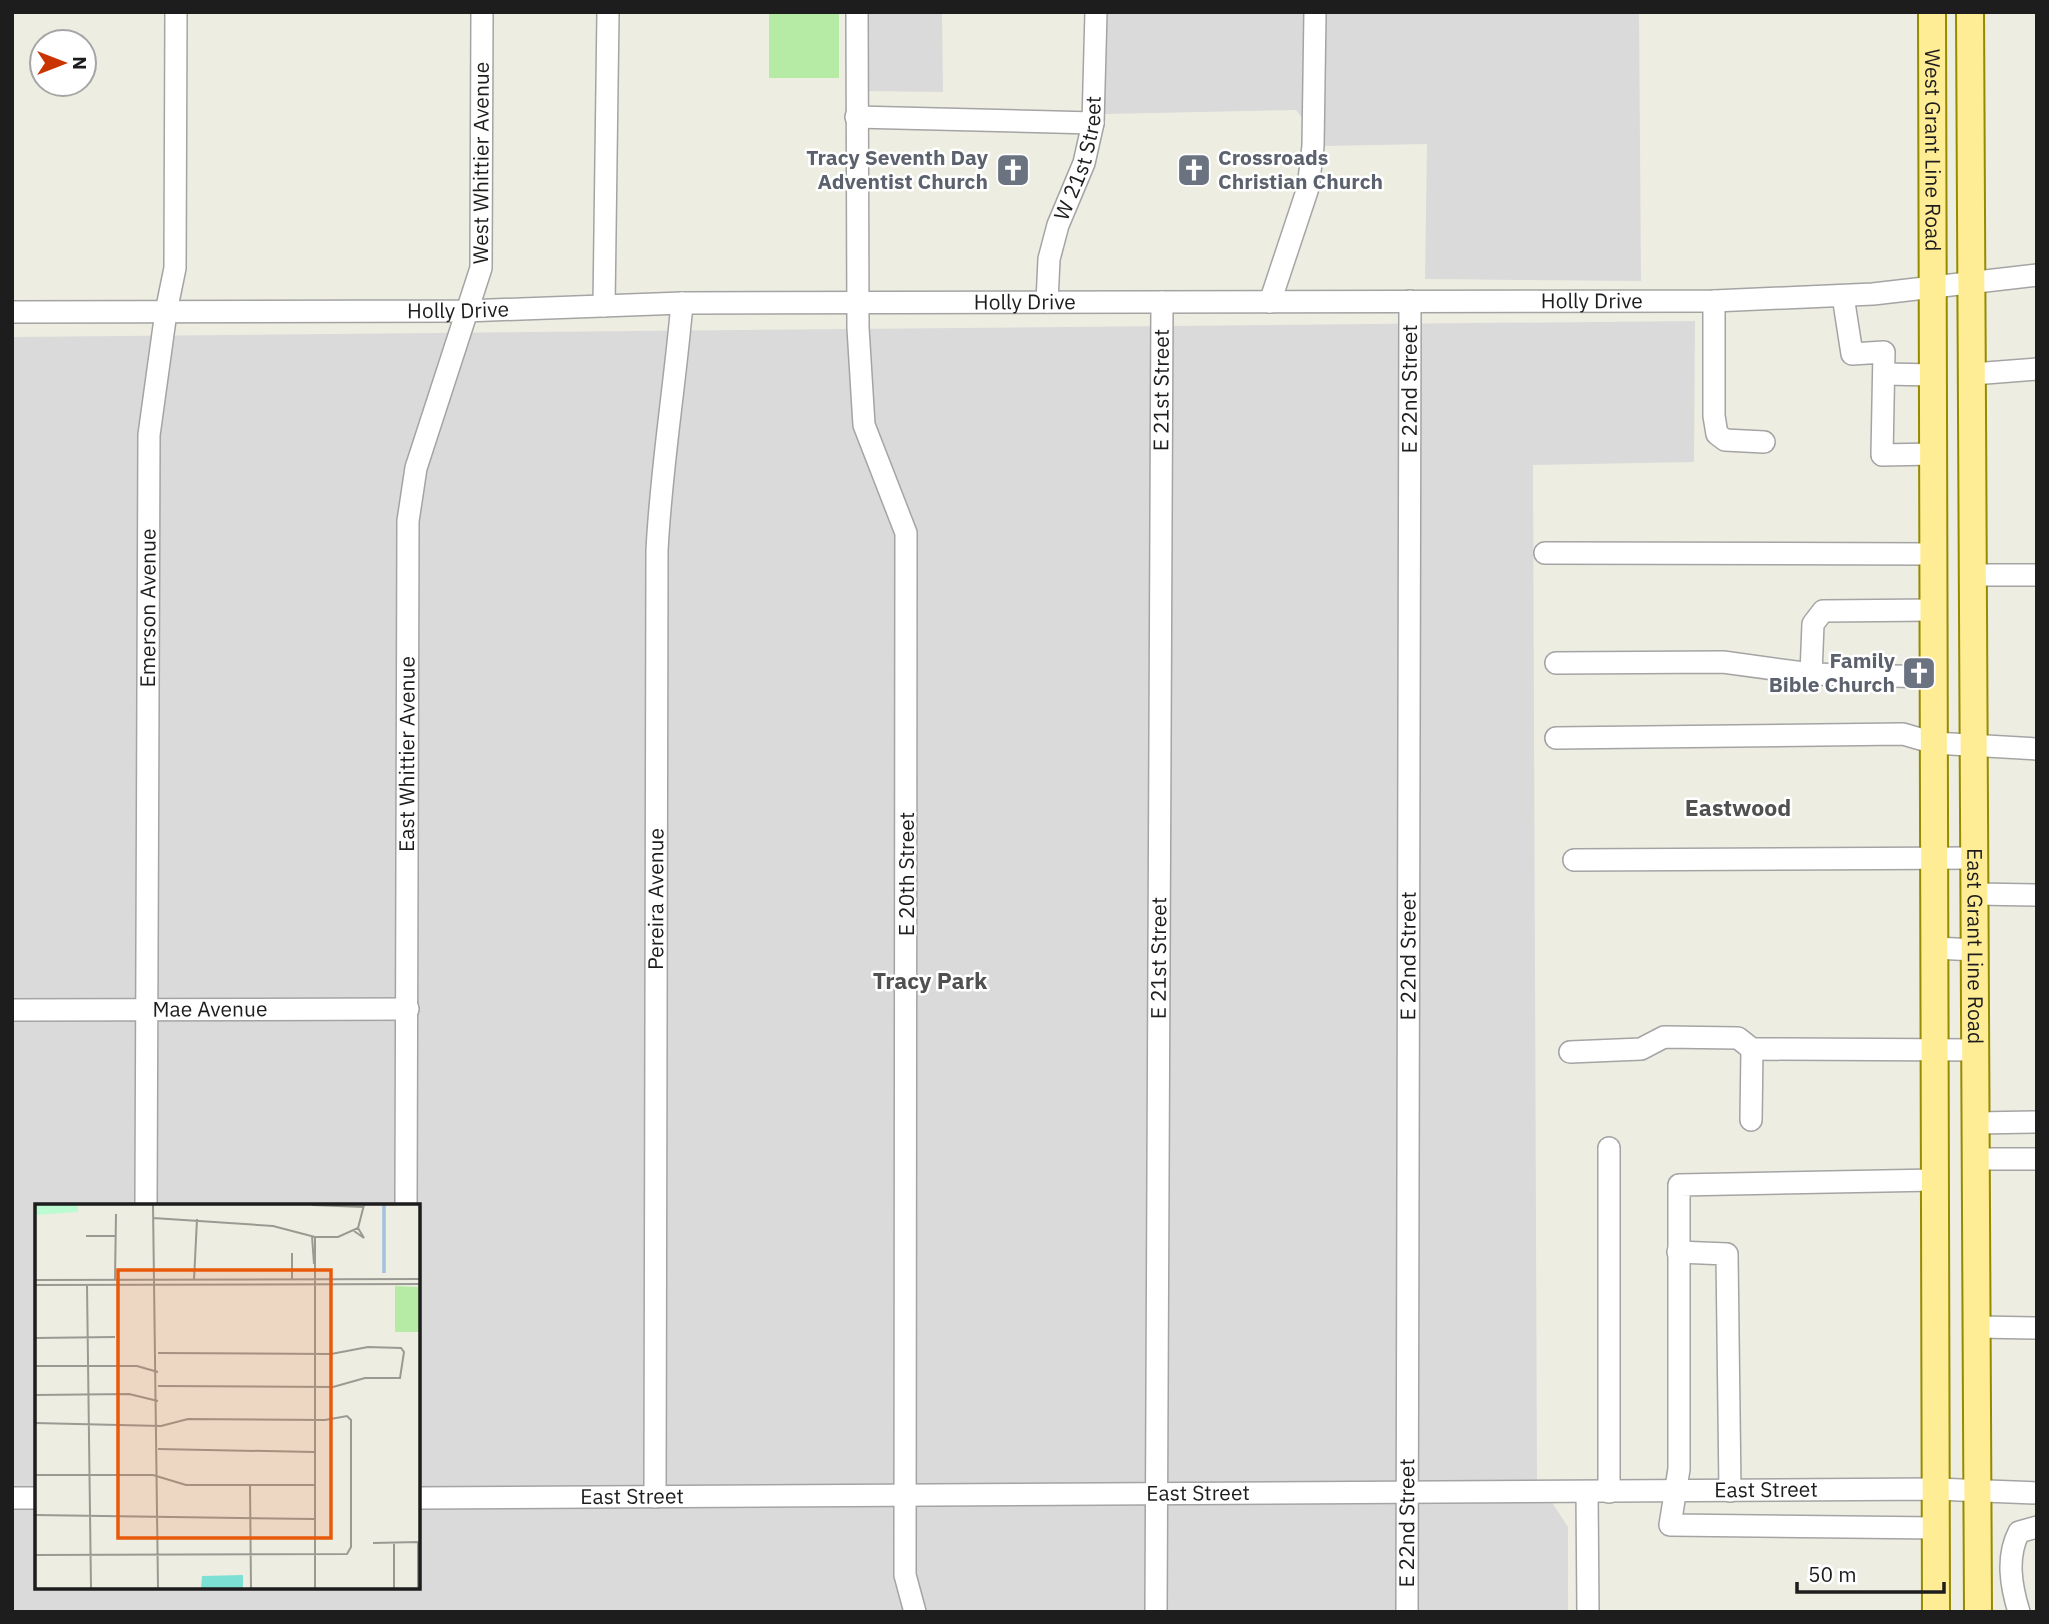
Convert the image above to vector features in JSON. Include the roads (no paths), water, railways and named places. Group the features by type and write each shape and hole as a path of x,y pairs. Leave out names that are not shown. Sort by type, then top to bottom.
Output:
{"main road":[{"name":"West Grant Line Road","path":"1932,12 1934,288"},
{"name":"West Grant Line Road","path":"1970,12 1973,282"},
{"name":"East Grant Line Road","path":"1973,282 1978,1612"},
{"name":"East Grant Line Road","path":"1934,288 1936,1612"}],"street":[{"name":"Emerson Avenue","path":"146,1204 149,435 166,312 175,268 176,12"},
{"name":"West Whittier Avenue","path":"465,311 481,268 482,12"},
{"path":"604,306 608,12"},
{"name":"E 20th Street","path":"857,12 858,303 864,425 906,534 905,1575 915,1612"},
{"name":"W 21st Street","path":"1047,302 1049,259 1058,225 1084,163 1093,123 1096,12"},
{"path":"1270,302 1308,188 1313,146 1315,12"},
{"path":"856,117 1093,123"},
{"name":"Holly Drive","path":"12,312 465,311 682,303 1714,301 1843,296 2037,275"},
{"path":"1843,296 1853,354 1884,352 1882,455 1934,454"},
{"name":"E 22nd Street","path":"1407,1612 1410,301"},
{"path":"1714,301 1714,416 1717,434 1725,440 1764,442"},
{"name":"E 21st Street","path":"1156,1612 1162,302"},
{"name":"Pereira Avenue","path":"656,1497 657,551 660,478 673,405 682,303"},
{"name":"East Whittier Avenue","path":"406,1204 408,521 416,468 465,311"},
{"path":"1973,374 2037,369"},
{"path":"1884,374 1934,374"},
{"path":"1545,553 1934,554"},
{"path":"1973,575 2037,575"},
{"path":"1811,674 1813,624 1823,611 1934,610"},
{"path":"1556,663 1723,662 1811,674 1934,677"},
{"path":"1556,738 1903,734 1934,743 2037,749"},
{"path":"1574,860 1976,858"},
{"path":"1976,894 2037,895"},
{"path":"1935,948 1976,950"},
{"name":"Mae Avenue","path":"12,1010 408,1009"},
{"path":"1570,1052 1641,1049 1664,1037 1738,1038 1752,1049 1976,1050"},
{"path":"1751,1120 1752,1049"},
{"path":"1977,1123 2037,1122"},
{"path":"1609,1148 1609,1492"},
{"path":"1977,1159 2037,1159"},
{"path":"1935,1180 1679,1185 1679,1469 1670,1525 1936,1528"},
{"path":"1678,1252 1727,1254 1730,1491"},
{"path":"1978,1327 2037,1328"},
{"name":"East Street","path":"420,1498 1935,1489 2037,1493"},
{"path":"1587,1492 1588,1612"},
{"path":"12,1498 35,1498"},
{"path":"2019,1612 2011,1566 2012,1545 2019,1532 2037,1527"},
{"path":"1978,1562 2011,1566"}],"place":[{"name":"Tracy Seventh Day Adventist Church","path":"1013,170"},
{"name":"Crossroads Christian Church","path":"1194,170"},
{"name":"Family Bible Church","path":"1919,673"}],"district":[{"name":"Eastwood","path":"1738,808"},
{"name":"Tracy Park","path":"930,981"}]}
